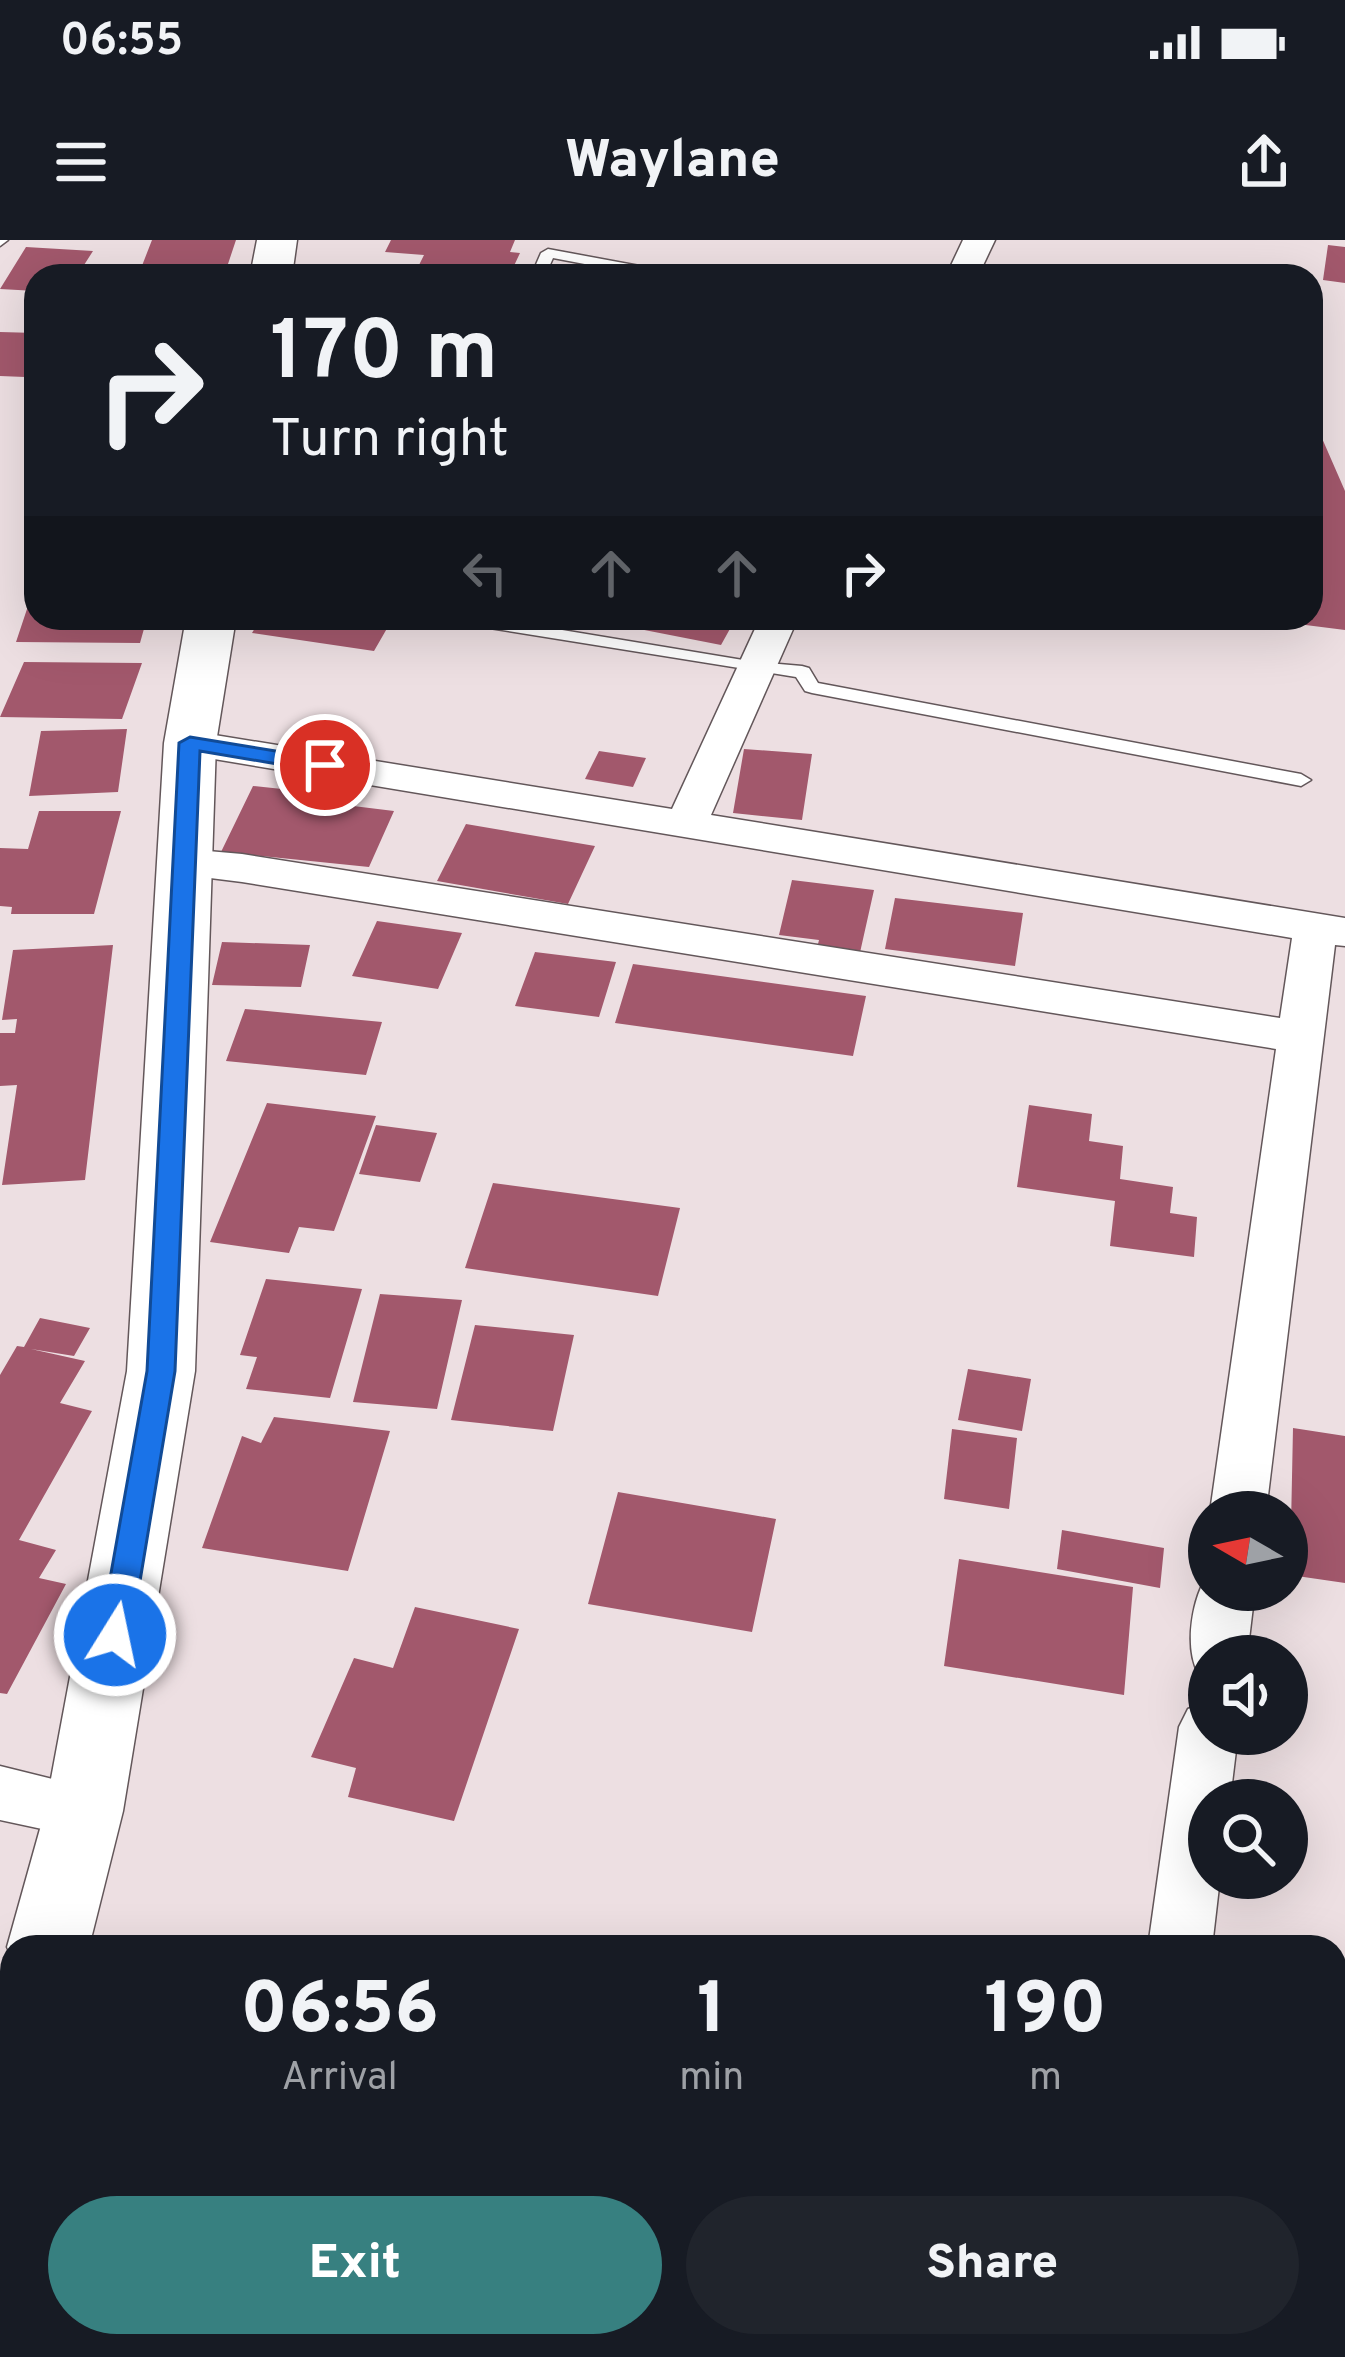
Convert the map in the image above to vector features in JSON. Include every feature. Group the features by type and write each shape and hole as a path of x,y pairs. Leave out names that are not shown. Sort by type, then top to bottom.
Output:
{"main road":[{"path":"50,1935 85,1811 161,1371 190,743 209,630"}],"street":[{"path":"686,824 773,630"},
{"path":"190,743 1330,929 1301,1037 1241,1491"},
{"path":"184,863 266,871 1301,1037"},
{"path":"1182,1935 1205,1755"},
{"path":"0,1793 85,1811"}],"lane":[{"path":"543,264 548,253 607,264"},
{"path":"529,630 755,668 802,671 812,686 1301,780"}],"building":[{"path":"152,240 236,240 228,264 143,264"},
{"path":"391,240 515,240 510,252 520,253 515,264 420,264 424,255 385,252"},
{"path":"1328,245 1345,247 1345,283 1323,280"},
{"path":"26,247 93,251 85,264 24,264 24,290 0,289"},
{"path":"0,332 24,333 24,377 0,376"},
{"path":"1323,441 1345,491 1345,630 1323,627"},
{"path":"24,618 24,630 144,630 140,643 16,642"},
{"path":"254,630 386,630 374,651"},
{"path":"644,630 729,630 721,645"},
{"path":"24,662 142,663 122,719 0,717"},
{"path":"127,729 118,792 29,796 41,731"},
{"path":"744,749 812,754 802,820 733,813"},
{"path":"599,751 646,758 633,787 585,779"},
{"path":"253,786 310,792 304,800 394,811 369,867 221,852"},
{"path":"39,811 121,811 94,914 11,914 12,907 0,906 0,848 28,849"},
{"path":"466,824 595,846 568,904 437,881"},
{"path":"792,880 874,890 859,957 816,952 819,940 779,935"},
{"path":"895,898 1023,913 1015,966 885,949"},
{"path":"377,921 462,933 438,989 352,976"},
{"path":"222,942 310,945 301,987 212,985"},
{"path":"113,945 85,1180 2,1185 17,1085 0,1086 0,1033 15,1033 17,1019 2,1020 13,950"},
{"path":"535,952 616,962 599,1017 515,1006"},
{"path":"633,964 866,996 853,1056 615,1023"},
{"path":"245,1009 382,1022 366,1075 226,1061"},
{"path":"267,1103 376,1116 334,1231 299,1227 289,1253 210,1242"},
{"path":"1029,1105 1092,1114 1089,1141 1123,1146 1120,1179 1173,1187 1170,1213 1197,1217 1194,1257 1110,1246 1115,1201 1017,1187"},
{"path":"376,1125 437,1133 420,1182 359,1174"},
{"path":"493,1183 680,1208 658,1296 465,1268"},
{"path":"266,1279 362,1289 330,1398 246,1389 257,1357 240,1355"},
{"path":"380,1294 462,1300 437,1409 353,1402"},
{"path":"40,1318 90,1328 74,1356 31,1349 85,1361 60,1403 92,1411 19,1540 56,1550 39,1578 66,1584 7,1694 0,1693 0,1375"},
{"path":"475,1325 574,1335 553,1431 451,1420"},
{"path":"968,1369 1031,1379 1022,1431 958,1420"},
{"path":"274,1417 390,1431 348,1571 202,1548 242,1436 261,1443"},
{"path":"1293,1428 1345,1436 1345,1583 1308,1578 1308,1491 1292,1491"},
{"path":"952,1429 1017,1438 1009,1509 944,1499"},
{"path":"618,1492 776,1519 752,1632 588,1604"},
{"path":"1062,1530 1164,1548 1160,1588 1057,1569"},
{"path":"959,1559 1133,1587 1124,1695 944,1666"},
{"path":"415,1607 519,1629 454,1821 348,1797 356,1768 311,1757 354,1658 393,1668"}],"route":[{"path":"115,1635 161,1371 190,743 325,765"}]}
